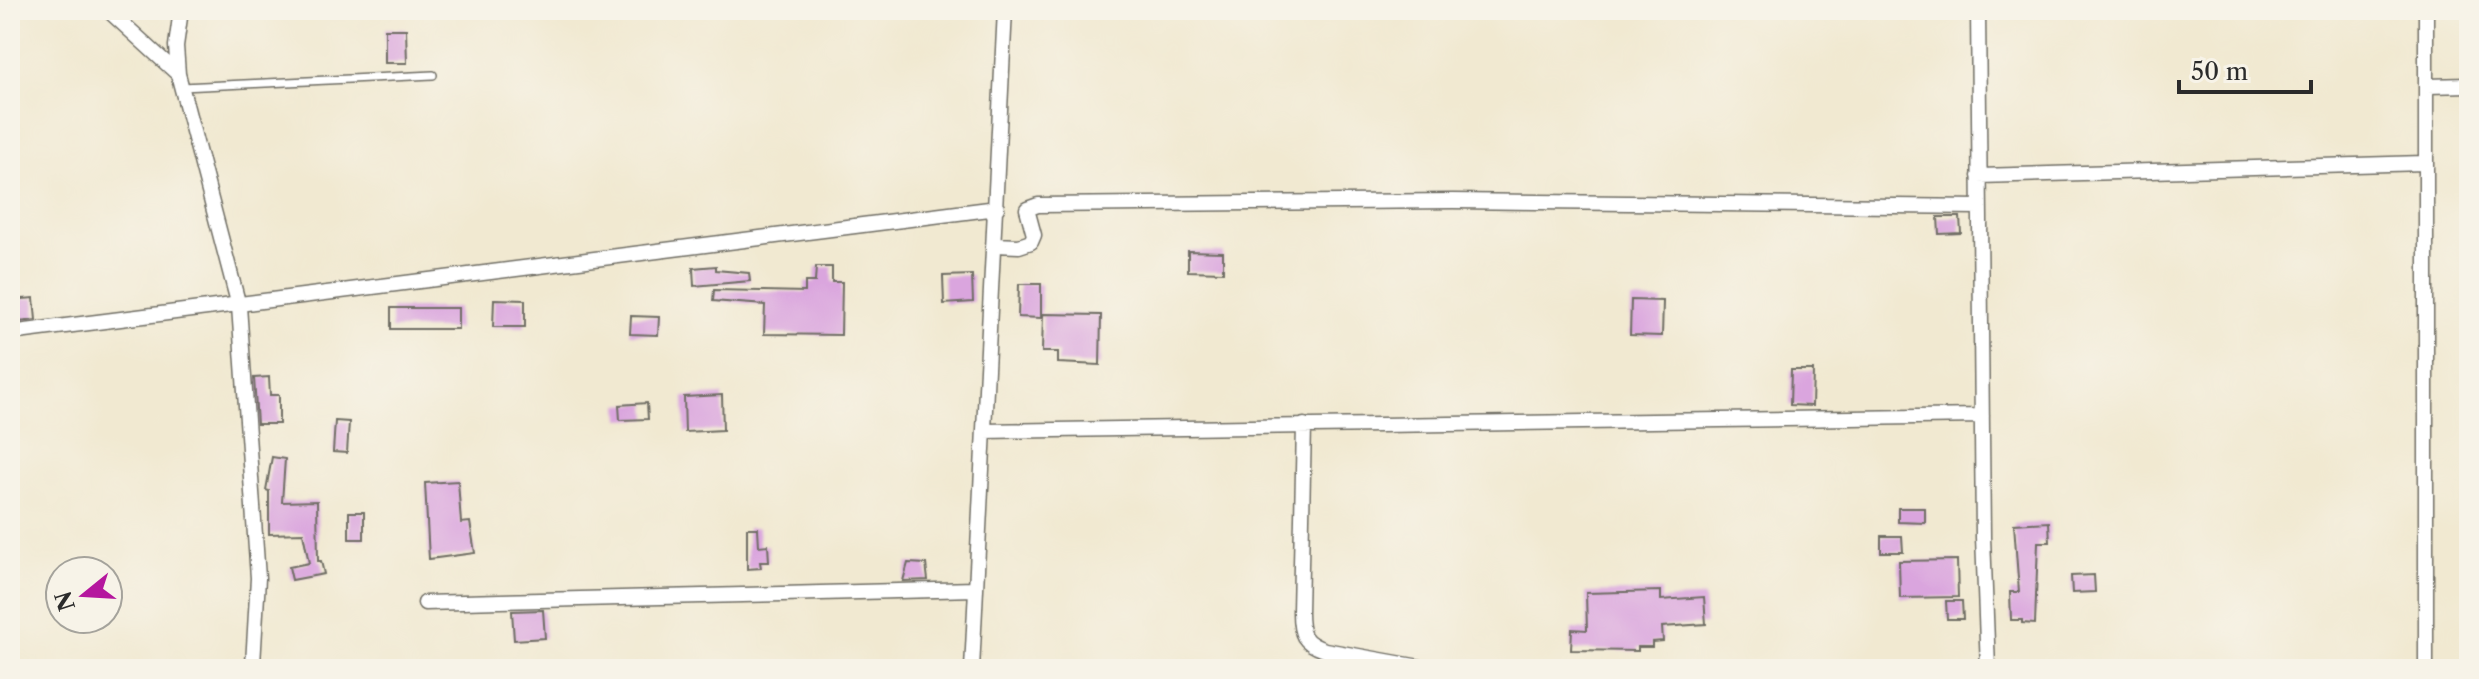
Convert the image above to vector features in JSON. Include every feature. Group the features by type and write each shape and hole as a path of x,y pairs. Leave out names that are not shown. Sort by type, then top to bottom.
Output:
{"street":[{"path":"108,10 180,80"},
{"path":"181,10 176,46 180,80 239,306 258,578 253,664"},
{"path":"972,669 1005,10"},
{"path":"1978,10 1988,669"},
{"path":"2426,10 2426,669"},
{"path":"2427,86 2469,85"},
{"path":"1979,176 2424,163"},
{"path":"995,245 1019,246 1031,242 1034,235 1027,209 1038,205 1468,201 1979,207"},
{"path":"10,333 997,208"},
{"path":"985,431 1982,416"},
{"path":"1304,425 1300,612 1304,639 1309,645 1325,650 1431,669"},
{"path":"425,603 975,589"}],"lane":[{"path":"180,80 433,75"}],"building":[{"path":"385,29 406,29 407,63 385,63"},
{"path":"1938,217 1960,217 1961,233 1939,234"},
{"path":"1188,251 1223,252 1223,272 1188,271"},
{"path":"716,266 716,270 749,273 750,281 694,286 693,268"},
{"path":"816,267 832,267 832,282 842,282 841,335 764,334 765,305 713,301 714,290 805,292 805,282 815,282"},
{"path":"972,275 973,302 944,304 943,276"},
{"path":"1019,284 1041,284 1041,318 1018,317"},
{"path":"34,298 36,320 10,323 10,300"},
{"path":"494,299 525,300 525,327 493,327"},
{"path":"1631,300 1663,301 1662,336 1630,335"},
{"path":"391,308 458,308 458,329 391,329"},
{"path":"1043,314 1101,315 1100,365 1058,363 1058,352 1042,352"},
{"path":"631,316 659,317 658,335 630,334"},
{"path":"1791,370 1813,370 1812,406 1790,405"},
{"path":"269,377 270,395 279,395 279,424 257,424 254,378"},
{"path":"722,395 723,430 685,432 684,397"},
{"path":"647,403 648,419 620,420 619,405"},
{"path":"335,421 349,422 347,453 333,452"},
{"path":"272,457 285,459 282,502 317,501 318,561 321,561 324,574 292,580 289,567 309,563 303,533 269,534 269,491 266,490"},
{"path":"458,481 461,523 470,522 475,553 429,559 425,483"},
{"path":"1898,508 1925,508 1925,523 1898,522"},
{"path":"349,512 364,512 364,539 349,539"},
{"path":"2049,522 2050,542 2038,542 2035,624 2011,620 2010,592 2019,592 2014,524"},
{"path":"747,528 758,528 759,546 768,545 769,562 760,562 761,568 747,569"},
{"path":"1881,536 1902,536 1903,552 1881,552"},
{"path":"1957,560 1958,597 1900,598 1899,561"},
{"path":"908,563 926,564 928,580 903,581"},
{"path":"2094,575 2095,592 2072,593 2071,576"},
{"path":"1661,591 1661,600 1704,597 1706,624 1662,627 1663,641 1652,642 1652,647 1638,647 1638,651 1571,650 1572,629 1587,630 1586,593"},
{"path":"1946,601 1962,601 1963,619 1947,619"},
{"path":"543,610 545,638 514,640 512,611"}]}
